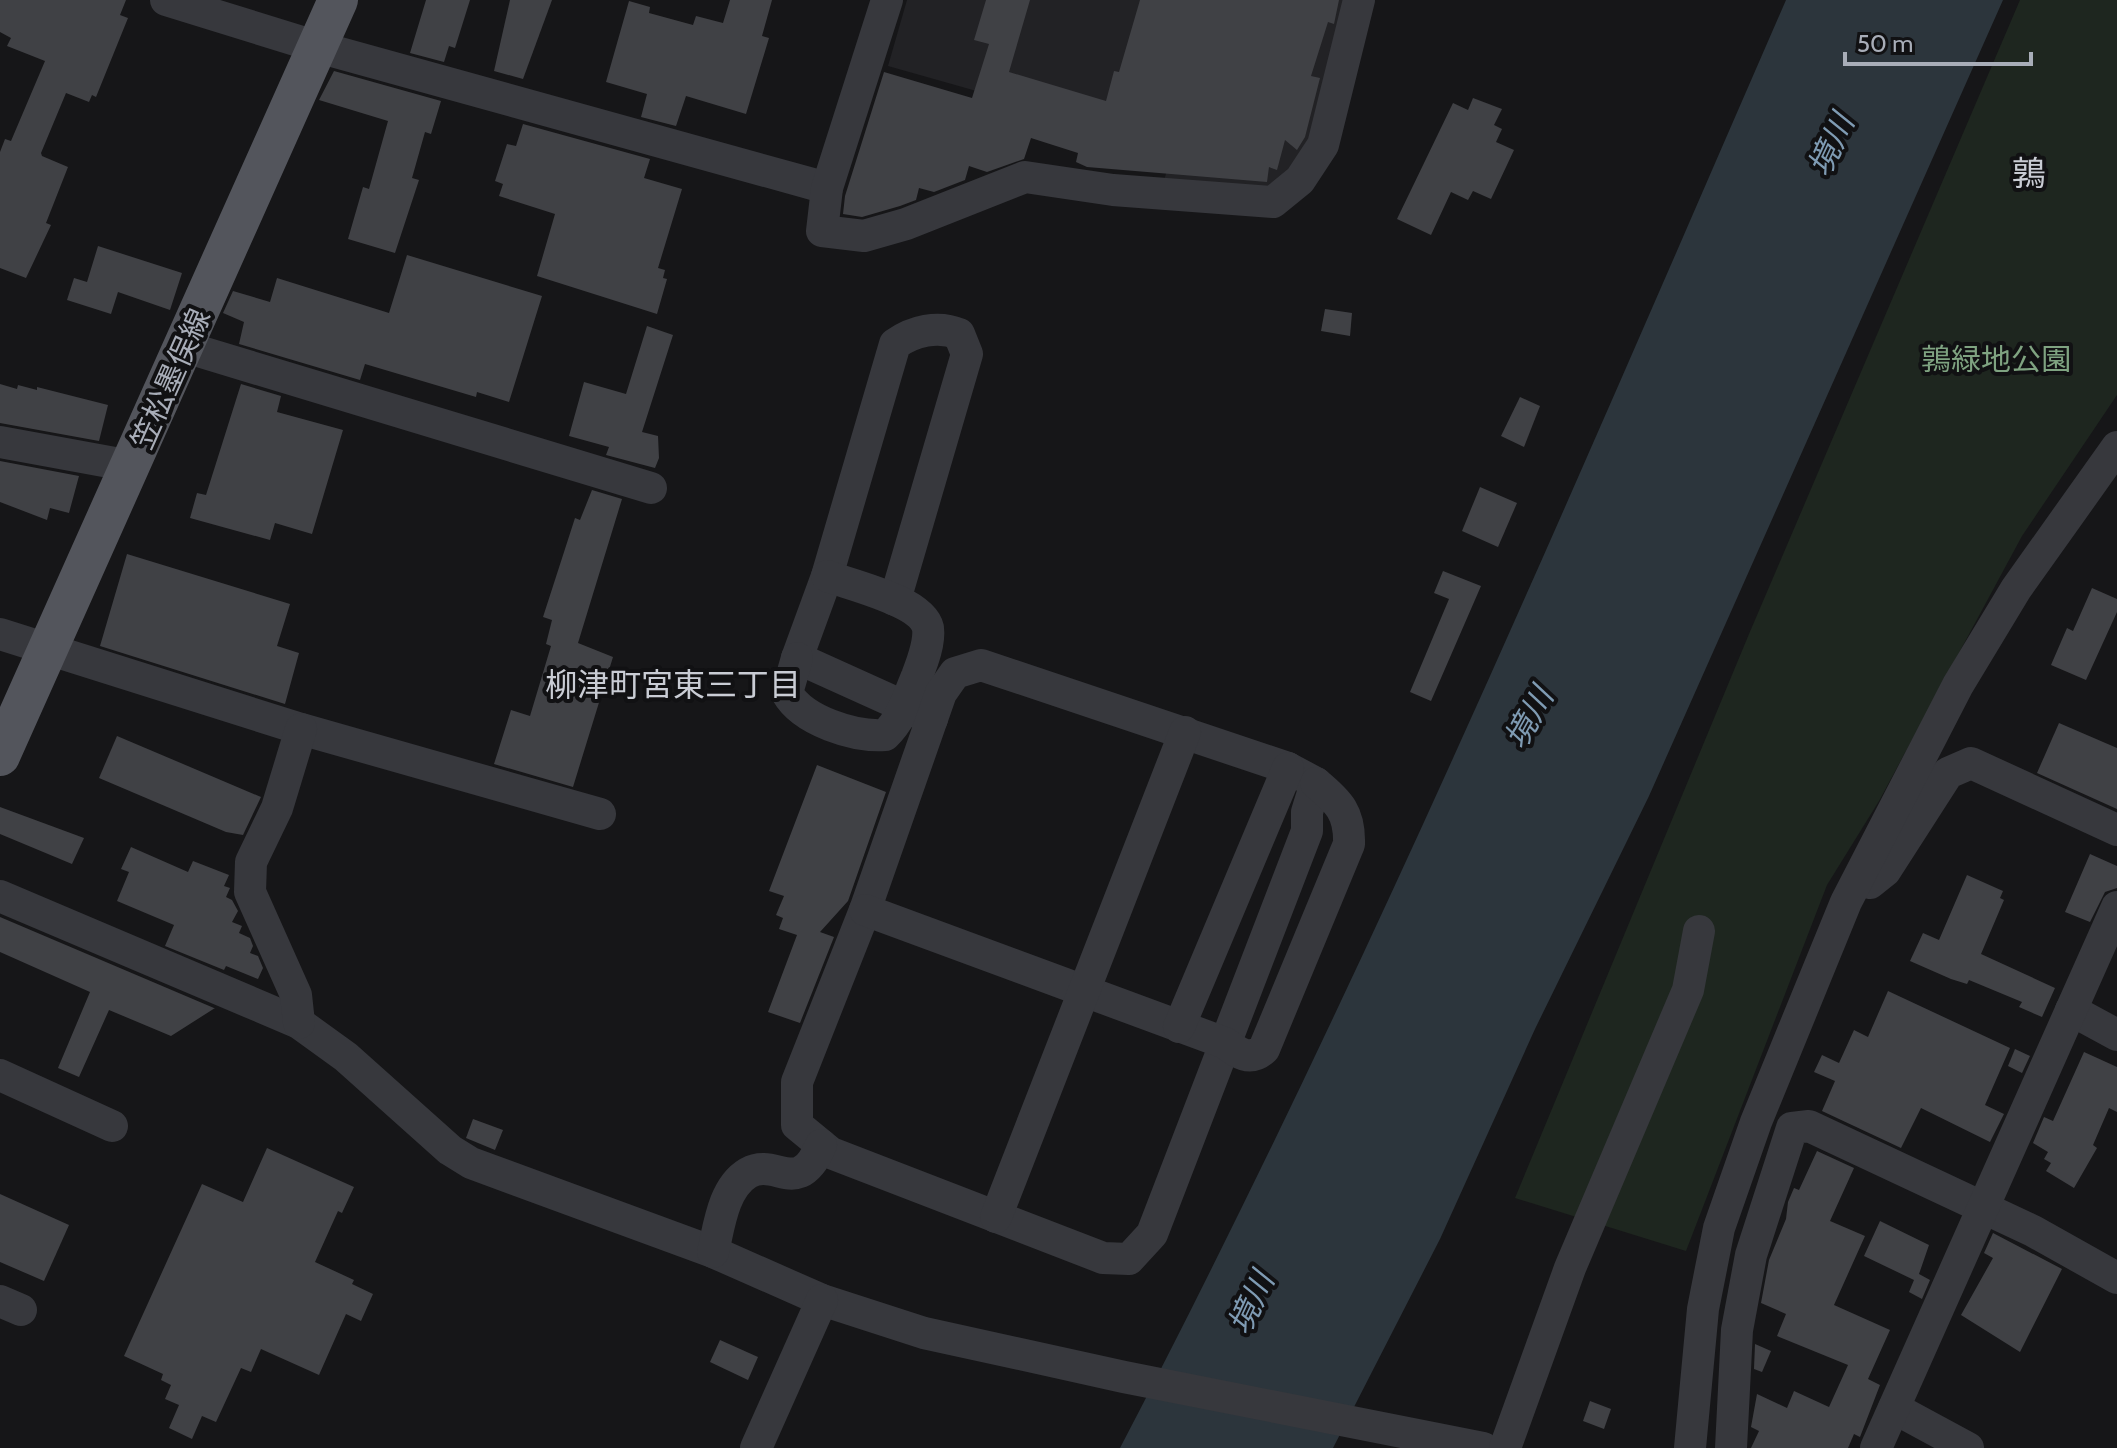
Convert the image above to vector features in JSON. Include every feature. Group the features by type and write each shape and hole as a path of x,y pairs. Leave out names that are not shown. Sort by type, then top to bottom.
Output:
{"main road":[{"name":"笠松墨俣線","path":"0,756 338,0"}],"street":[{"path":"167,0 318,47 827,188"},
{"path":"887,0 827,188 822,231 864,236 906,224 1025,177 1113,190 1273,202 1300,180 1323,145 1359,0"},
{"path":"865,910 1225,1043 1247,1056 1258,1055 1264,1049 1349,844 1349,824 1342,805 1302,775 1185,732 981,665 955,673 941,693 885,735 863,736 796,708 787,693 827,576 895,344 906,336 945,328 959,334 967,354 895,600"},
{"path":"185,347 651,488"},
{"path":"0,442 131,466"},
{"path":"1690,1448 1703,1309 1719,1228 1756,1122 1846,902 1958,685 2016,589 2117,447"},
{"path":"827,576 895,600 921,614 928,629 918,712 865,910 797,1082 797,1125 831,1153 1103,1258 1129,1259 1152,1234 1307,831 1302,775"},
{"path":"0,634 301,729 600,814"},
{"path":"797,658 918,712"},
{"path":"299,1023 296,995 250,892 251,862 277,808 301,729"},
{"path":"996,1217 1185,732"},
{"path":"1846,902 1885,871 1948,773 1971,763 2117,830"},
{"path":"1179,1027 1302,775"},
{"path":"0,896 299,1023 346,1057 450,1150 471,1163 713,1252 822,1300 924,1333 1124,1377 1483,1448"},
{"path":"1876,1448 2117,907"},
{"path":"1505,1448 1570,1268 1688,990 1699,931"},
{"path":"2071,1010 2117,1035"},
{"path":"0,1075 112,1126"},
{"path":"1731,1448 1740,1315 1751,1255 1792,1128 1809,1126 1983,1207 2117,1278"},
{"path":"713,1252 725,1205 739,1181 753,1171 797,1173 814,1160 821,1145"},
{"path":"756,1448 822,1300"},
{"path":"1667,1448 1684,1375 1697,1368"},
{"path":"1697,1368 1713,1448"},
{"path":"1894,1408 1968,1448"}],"shaded area":[{"path":"907,0 1350,0 1313,139 1297,165 1272,187 1162,187 1174,147 888,66"}],"green space":[{"name":"鶉緑地公園","path":"2020,0 2117,0 2117,395 2022,536 1879,801 1827,885 1686,1251 1515,1198 1749,634"}],"water":[{"name":"境川","path":"1786,0 2003,0 1649,796 1535,1029 1440,1239 1333,1448 1120,1448 1211,1271 1383,911 1547,548"}],"building":[{"path":"0,0 126,0 120,15 128,18 96,97 92,95 89,102 66,93 41,153 68,167 46,223 51,225 26,278 0,268 0,152 5,139 11,141 45,61 7,46 11,38 0,32"},
{"path":"426,0 470,0 455,48 449,46 444,62 410,53"},
{"path":"510,0 552,0 523,79 494,71"},
{"path":"730,0 772,0 762,36 769,38 746,114 686,96 676,126 641,117 647,94 606,82 629,1 650,7 649,13 693,25 696,16 723,23"},
{"path":"986,0 1030,0 1009,72 1106,101 1114,71 1119,72 1140,0 1339,0 1334,24 1328,22 1311,76 1320,78 1305,137 1297,150 1285,140 1277,170 1269,167 1267,182 1087,167 1076,162 1078,153 1031,138 1024,159 987,172 969,166 965,180 934,192 919,188 916,200 862,217 843,214 845,196 884,72 972,98 989,44 974,40"},
{"path":"334,71 441,101 431,134 425,132 412,178 419,180 395,253 348,239 363,187 369,189 388,121 319,100"},
{"path":"1473,98 1502,109 1494,125 1502,129 1496,142 1514,150 1491,199 1473,191 1468,200 1451,192 1431,235 1397,219 1453,103 1468,110"},
{"path":"523,124 650,159 644,178 682,189 658,268 665,270 663,278 667,279 657,314 537,276 555,214 499,196 503,184 495,181 507,144 516,146"},
{"path":"98,246 182,273 170,310 118,292 111,314 67,300 74,278 87,282"},
{"path":"407,255 542,296 509,402 477,392 476,397 365,364 360,380 239,344 244,322 223,313 233,291 270,302 277,278 389,313"},
{"path":"1325,309 1352,313 1350,336 1321,331"},
{"path":"647,326 673,335 642,432 658,436 659,458 655,468 606,455 609,447 569,436 584,382 626,394"},
{"path":"0,384 17,389 18,385 37,390 37,387 108,405 99,441 0,423"},
{"path":"241,384 281,396 277,412 343,430 312,534 275,523 270,540 190,518 197,493 206,495"},
{"path":"1520,397 1540,406 1524,447 1501,436"},
{"path":"0,461 79,476 69,513 50,508 47,520 0,502"},
{"path":"1480,487 1517,503 1498,547 1462,531"},
{"path":"592,490 622,499 578,643 613,657 573,787 494,764 511,710 530,716 551,646 546,644 552,620 543,617 575,518 580,520"},
{"path":"127,554 290,604 277,646 299,653 285,704 100,646"},
{"path":"1443,571 1481,586 1431,701 1410,692 1449,599 1434,593"},
{"path":"2092,588 2117,599 2117,612 2086,680 2051,665 2067,628 2073,631"},
{"path":"2059,723 2117,748 2117,809 2037,773"},
{"path":"117,736 261,797 243,835 226,832 99,778"},
{"path":"817,765 886,792 848,901 820,932 834,937 800,1023 768,1012 797,935 779,929 783,918 776,915 784,896 769,891"},
{"path":"0,807 84,838 72,864 0,834"},
{"path":"131,847 188,872 193,861 229,875 224,886 230,888 226,897 232,900 238,911 232,922 242,926 239,933 250,938 253,946 250,953 258,956 263,968 258,979 226,966 224,970 165,946 174,925 117,901 129,872 121,869"},
{"path":"2090,854 2117,866 2117,888 2105,892 2090,922 2065,912"},
{"path":"1967,875 2003,891 2000,898 2004,900 1981,954 2055,988 2042,1017 2019,1007 2022,1002 1969,980 1967,984 1951,979 1910,961 1923,933 1939,940"},
{"path":"0,917 215,1008 171,1036 109,1010 79,1077 58,1068 90,992 0,952"},
{"path":"1888,991 2010,1048 1985,1105 2004,1114 1990,1142 1921,1108 1901,1148 1822,1111 1835,1081 1814,1072 1822,1055 1839,1063 1854,1030 1868,1037"},
{"path":"2015,1049 2030,1056 2022,1073 2008,1066"},
{"path":"2084,1052 2117,1067 2117,1112 2109,1108 2093,1145 2097,1148 2074,1188 2046,1171 2051,1163 2044,1159 2048,1152 2033,1143 2044,1117 2053,1121"},
{"path":"473,1119 503,1130 495,1150 466,1138"},
{"path":"267,1148 354,1187 342,1213 338,1211 315,1262 354,1280 352,1284 373,1294 361,1321 346,1314 319,1375 261,1349 251,1372 241,1368 216,1422 202,1416 192,1439 169,1428 179,1405 165,1399 171,1385 161,1380 163,1374 124,1356 202,1184 243,1202"},
{"path":"1817,1151 1854,1168 1830,1221 1865,1236 1834,1305 1890,1330 1868,1379 1880,1385 1860,1437 1854,1434 1848,1448 1751,1448 1759,1431 1751,1427 1757,1394 1787,1408 1794,1391 1829,1407 1848,1365 1777,1336 1786,1314 1761,1303 1769,1260 1786,1219 1788,1202 1794,1188 1799,1190"},
{"path":"0,1194 69,1225 44,1281 0,1262"},
{"path":"1880,1221 1929,1245 1919,1274 1930,1280 1922,1299 1909,1292 1914,1280 1864,1256"},
{"path":"1993,1233 2062,1269 2020,1352 1961,1315 1993,1258 1984,1253"},
{"path":"720,1340 758,1357 748,1380 710,1362"},
{"path":"1755,1344 1771,1351 1762,1372 1754,1369"},
{"path":"1590,1401 1611,1409 1604,1429 1583,1421"}],"district":[{"name":"鶉","path":"2029,173"},
{"name":"柳津町宮東三丁目","path":"673,685"}]}
